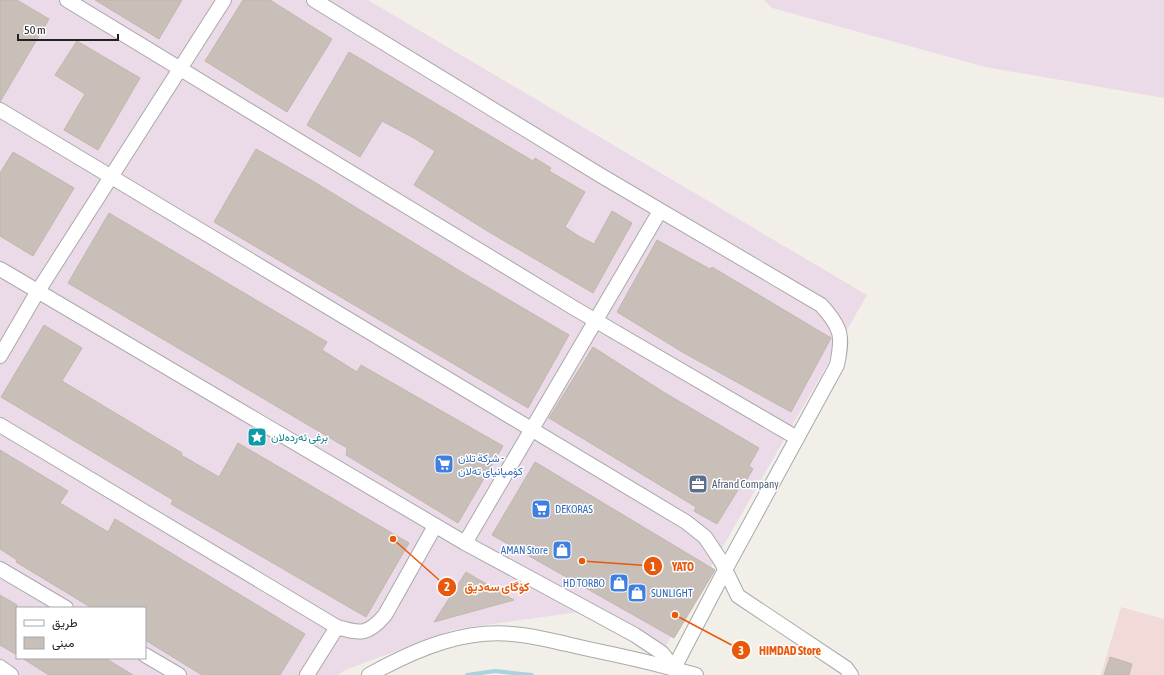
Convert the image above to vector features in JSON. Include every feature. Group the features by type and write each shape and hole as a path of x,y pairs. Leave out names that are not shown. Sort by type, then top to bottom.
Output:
{"street":[{"path":"67,0 596,321 797,438"},
{"path":"0,356 38,291 224,0"},
{"path":"314,0 660,211 821,305 839,327 841,347 837,365 725,570 674,668"},
{"path":"0,110 686,522 705,537 725,570 738,596 846,668 851,675"},
{"path":"465,543 660,211"},
{"path":"0,268 435,526 635,635 662,653 674,668"},
{"path":"0,425 337,628 355,632 365,632 376,626 385,615 435,526"},
{"path":"0,569 64,607"},
{"path":"307,675 337,628"},
{"path":"369,675 402,656 424,647 472,635 496,634 521,635 674,668 696,675"},
{"path":"146,656 179,675"},
{"path":"0,667 11,675"}],"shaded area":[{"path":"0,0 368,0 867,295 662,653 579,612 456,629 345,670 338,675 0,675"},
{"path":"764,0 1164,0 1164,98 985,67 772,8"},
{"path":"1121,607 1164,619 1164,675 1101,675"}],"building":[{"path":"0,0 17,0 49,19 0,102"},
{"path":"95,0 182,0 159,39"},
{"path":"243,0 270,0 332,39 287,112 205,61"},
{"path":"77,41 140,78 98,150 64,130 85,94 55,75"},
{"path":"349,52 533,161 535,158 551,168 549,171 585,192 565,227 580,237 594,244 612,211 632,223 593,293 489,232 414,185 435,151 412,137 382,121 360,157 307,125"},
{"path":"256,149 311,180 465,274 569,335 528,408 214,222"},
{"path":"13,152 74,188 33,256 0,236 0,173"},
{"path":"109,213 327,342 322,350 357,372 361,365 503,446 458,523 346,455 347,448 68,283"},
{"path":"657,240 710,269 712,267 831,338 791,412 684,353 617,312"},
{"path":"44,325 82,348 62,381 182,453 181,455 219,477 238,443 409,543 366,617 171,504 173,500 1,397"},
{"path":"593,347 665,393 759,448 749,466 753,469 743,486 741,485 717,524 694,511 696,507 549,418"},
{"path":"0,450 68,491 60,503 108,532 115,519 305,634 280,675 202,675 146,641 146,607 90,607 16,562 17,560 0,549"},
{"path":"535,462 715,570 674,638 492,535"},
{"path":"466,572 514,600 434,622"},
{"path":"0,595 17,605 16,654 0,645"},
{"path":"1110,657 1132,664 1129,675 1104,675"},
{"path":"24,659 107,659 133,675 49,675"}],"waterway":[{"path":"467,675 495,671 532,675"}],"place":[{"name":"برغی ئەردەلان","path":"257,437"},
{"name":"شركة تلان - کۆمپانیای تەلان","path":"444,464"},
{"name":"Afrand Company","path":"698,484"},
{"name":"DEKORAS","path":"541,509"},
{"name":"کۆگای سەدیق","path":"393,539"},
{"name":"AMAN Store","path":"562,550"},
{"name":"YATO","path":"582,561"},
{"name":"HD TORBO","path":"619,583"},
{"name":"SUNLIGHT","path":"637,593"},
{"name":"HIMDAD Store","path":"675,615"}]}
